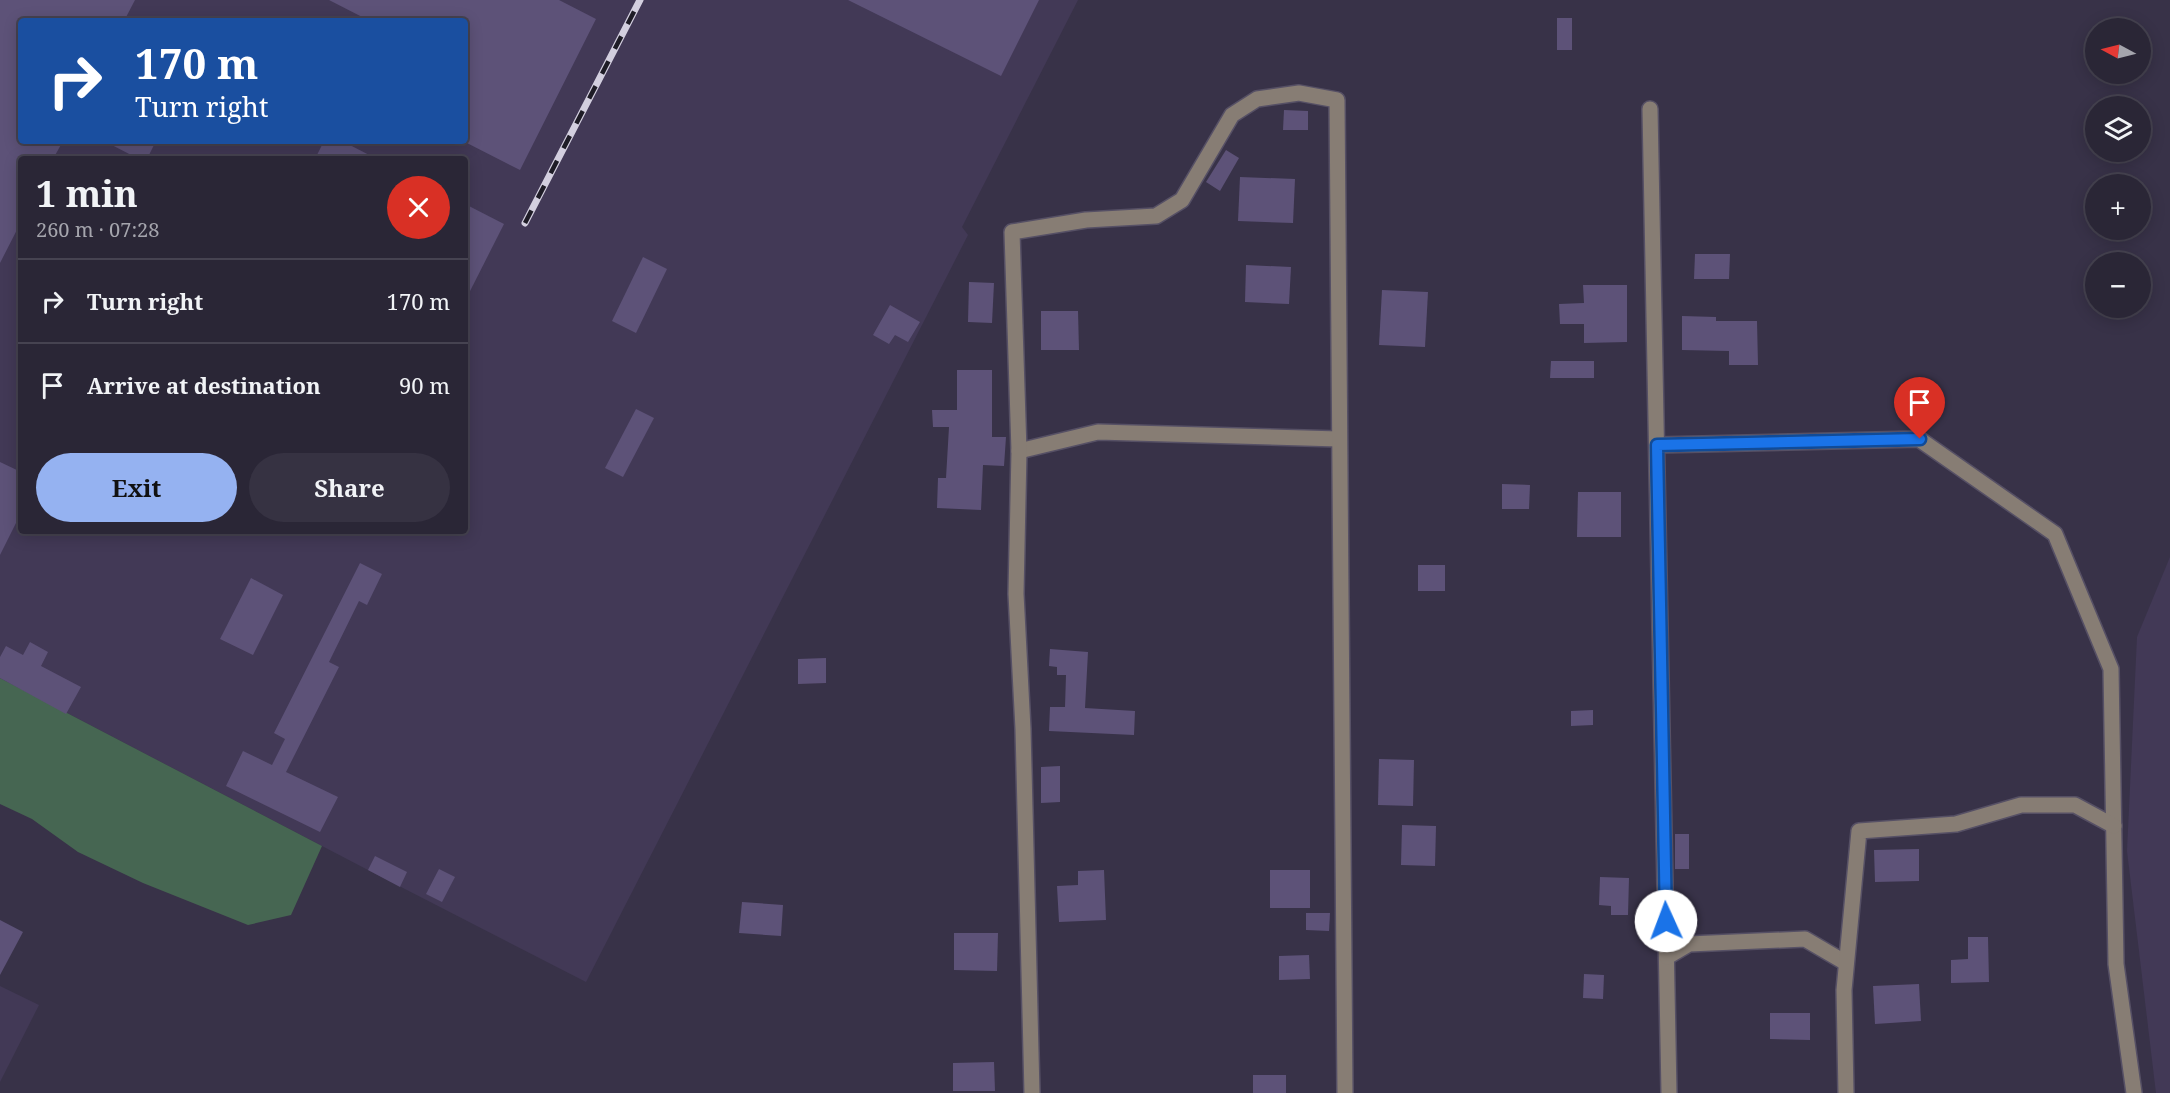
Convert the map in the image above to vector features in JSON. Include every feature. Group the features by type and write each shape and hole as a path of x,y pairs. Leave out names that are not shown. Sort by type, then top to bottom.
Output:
{"street":[{"path":"1032,1093 1024,752 1016,594 1019,451 1012,232 1086,220 1156,216 1182,200 1232,115 1257,99 1299,93 1337,100 1345,1093"},
{"path":"1650,108 1669,1093"},
{"path":"1019,451 1098,432 1340,439"},
{"path":"1657,445 1920,439 2055,534 2111,669 2116,964 2134,1093"},
{"path":"1846,1093 1844,990 1858,831 1956,824 2021,805 2075,805 2114,826"},
{"path":"1667,957 1689,944 1805,939 1846,963"}],"shaded area":[{"path":"0,0 1078,0 962,227 968,235 586,982 0,678"},
{"path":"2170,557 2170,1093 2156,1093 2127,851 2137,637"},
{"path":"0,986 39,1005 0,1082"}],"green space":[{"path":"0,678 322,846 291,915 248,925 143,883 78,852 32,819 0,804"}],"building":[{"path":"0,0 135,0 126,18 18,18 18,144 61,144 55,156 18,156 18,228 0,263"},
{"path":"329,0 559,0 596,19 520,170 468,144 468,18 364,18"},
{"path":"848,0 1039,0 1001,76"},
{"path":"1557,18 1572,18 1572,50 1557,50"},
{"path":"1284,110 1308,111 1308,130 1283,130"},
{"path":"110,144 154,144 148,156 133,156"},
{"path":"322,144 348,144 371,156 316,156"},
{"path":"1226,150 1239,158 1220,191 1206,182"},
{"path":"1240,177 1295,179 1293,223 1238,221"},
{"path":"468,206 504,224 468,295"},
{"path":"1695,254 1730,254 1729,279 1694,279"},
{"path":"643,257 667,269 636,333 612,321"},
{"path":"1246,265 1291,267 1289,304 1245,302"},
{"path":"969,282 994,283 992,323 968,322"},
{"path":"1583,285 1627,285 1627,342 1584,343 1584,324 1560,324 1559,304 1584,303"},
{"path":"1382,290 1428,292 1425,347 1379,345"},
{"path":"890,305 920,322 908,342 895,335 889,344 873,335"},
{"path":"1041,311 1078,311 1079,350 1041,350"},
{"path":"1682,316 1716,317 1716,321 1757,321 1758,365 1729,365 1729,351 1682,350"},
{"path":"1551,361 1594,361 1594,378 1550,378"},
{"path":"957,370 992,370 992,437 1006,437 1004,466 983,465 981,510 937,508 938,478 946,478 949,427 933,427 932,410 957,410"},
{"path":"636,409 654,418 623,477 605,468"},
{"path":"0,462 18,471 18,519 0,555"},
{"path":"1502,484 1530,485 1529,509 1502,509"},
{"path":"1578,492 1621,492 1621,537 1577,537"},
{"path":"360,563 382,574 367,605 359,601 329,662 339,667 286,772 338,797 320,832 226,786 243,751 272,765 285,739 274,733"},
{"path":"1418,565 1445,565 1445,591 1418,591"},
{"path":"251,578 283,595 253,655 220,639"},
{"path":"30,642 48,652 41,666 81,687 66,714 0,678 0,657 6,646 23,655"},
{"path":"1050,649 1088,652 1085,708 1135,711 1134,735 1049,731 1050,707 1065,707 1066,675 1057,675 1057,667 1049,666"},
{"path":"826,658 826,683 798,684 798,659"},
{"path":"1593,710 1593,725 1571,726 1571,711"},
{"path":"1379,759 1414,760 1413,806 1378,805"},
{"path":"1060,766 1060,802 1041,803 1041,767"},
{"path":"1402,825 1436,826 1435,866 1401,865"},
{"path":"1675,834 1689,834 1689,869 1675,869"},
{"path":"1919,849 1919,881 1875,882 1874,850"},
{"path":"375,856 407,872 400,887 368,870"},
{"path":"439,869 455,877 442,902 426,894"},
{"path":"1104,870 1106,920 1059,922 1057,886 1078,885 1078,871"},
{"path":"1270,870 1310,870 1310,908 1270,908"},
{"path":"1600,877 1629,878 1628,915 1611,915 1611,906 1599,905"},
{"path":"742,902 783,905 781,936 739,933"},
{"path":"1306,913 1330,913 1329,931 1306,930"},
{"path":"0,920 23,932 0,975"},
{"path":"954,933 998,933 997,971 954,970"},
{"path":"1968,937 1988,937 1989,982 1951,983 1951,960 1968,959"},
{"path":"1309,955 1310,979 1279,980 1279,956"},
{"path":"1584,974 1604,975 1603,999 1583,998"},
{"path":"1919,984 1921,1021 1875,1024 1873,986"},
{"path":"1770,1013 1810,1013 1810,1040 1770,1039"},
{"path":"994,1062 995,1091 953,1091 953,1063"},
{"path":"1253,1075 1286,1075 1286,1093 1253,1093"}],"railway":[{"path":"525,223 640,0"}],"route":[{"path":"1666,921 1657,445 1920,439"}]}
